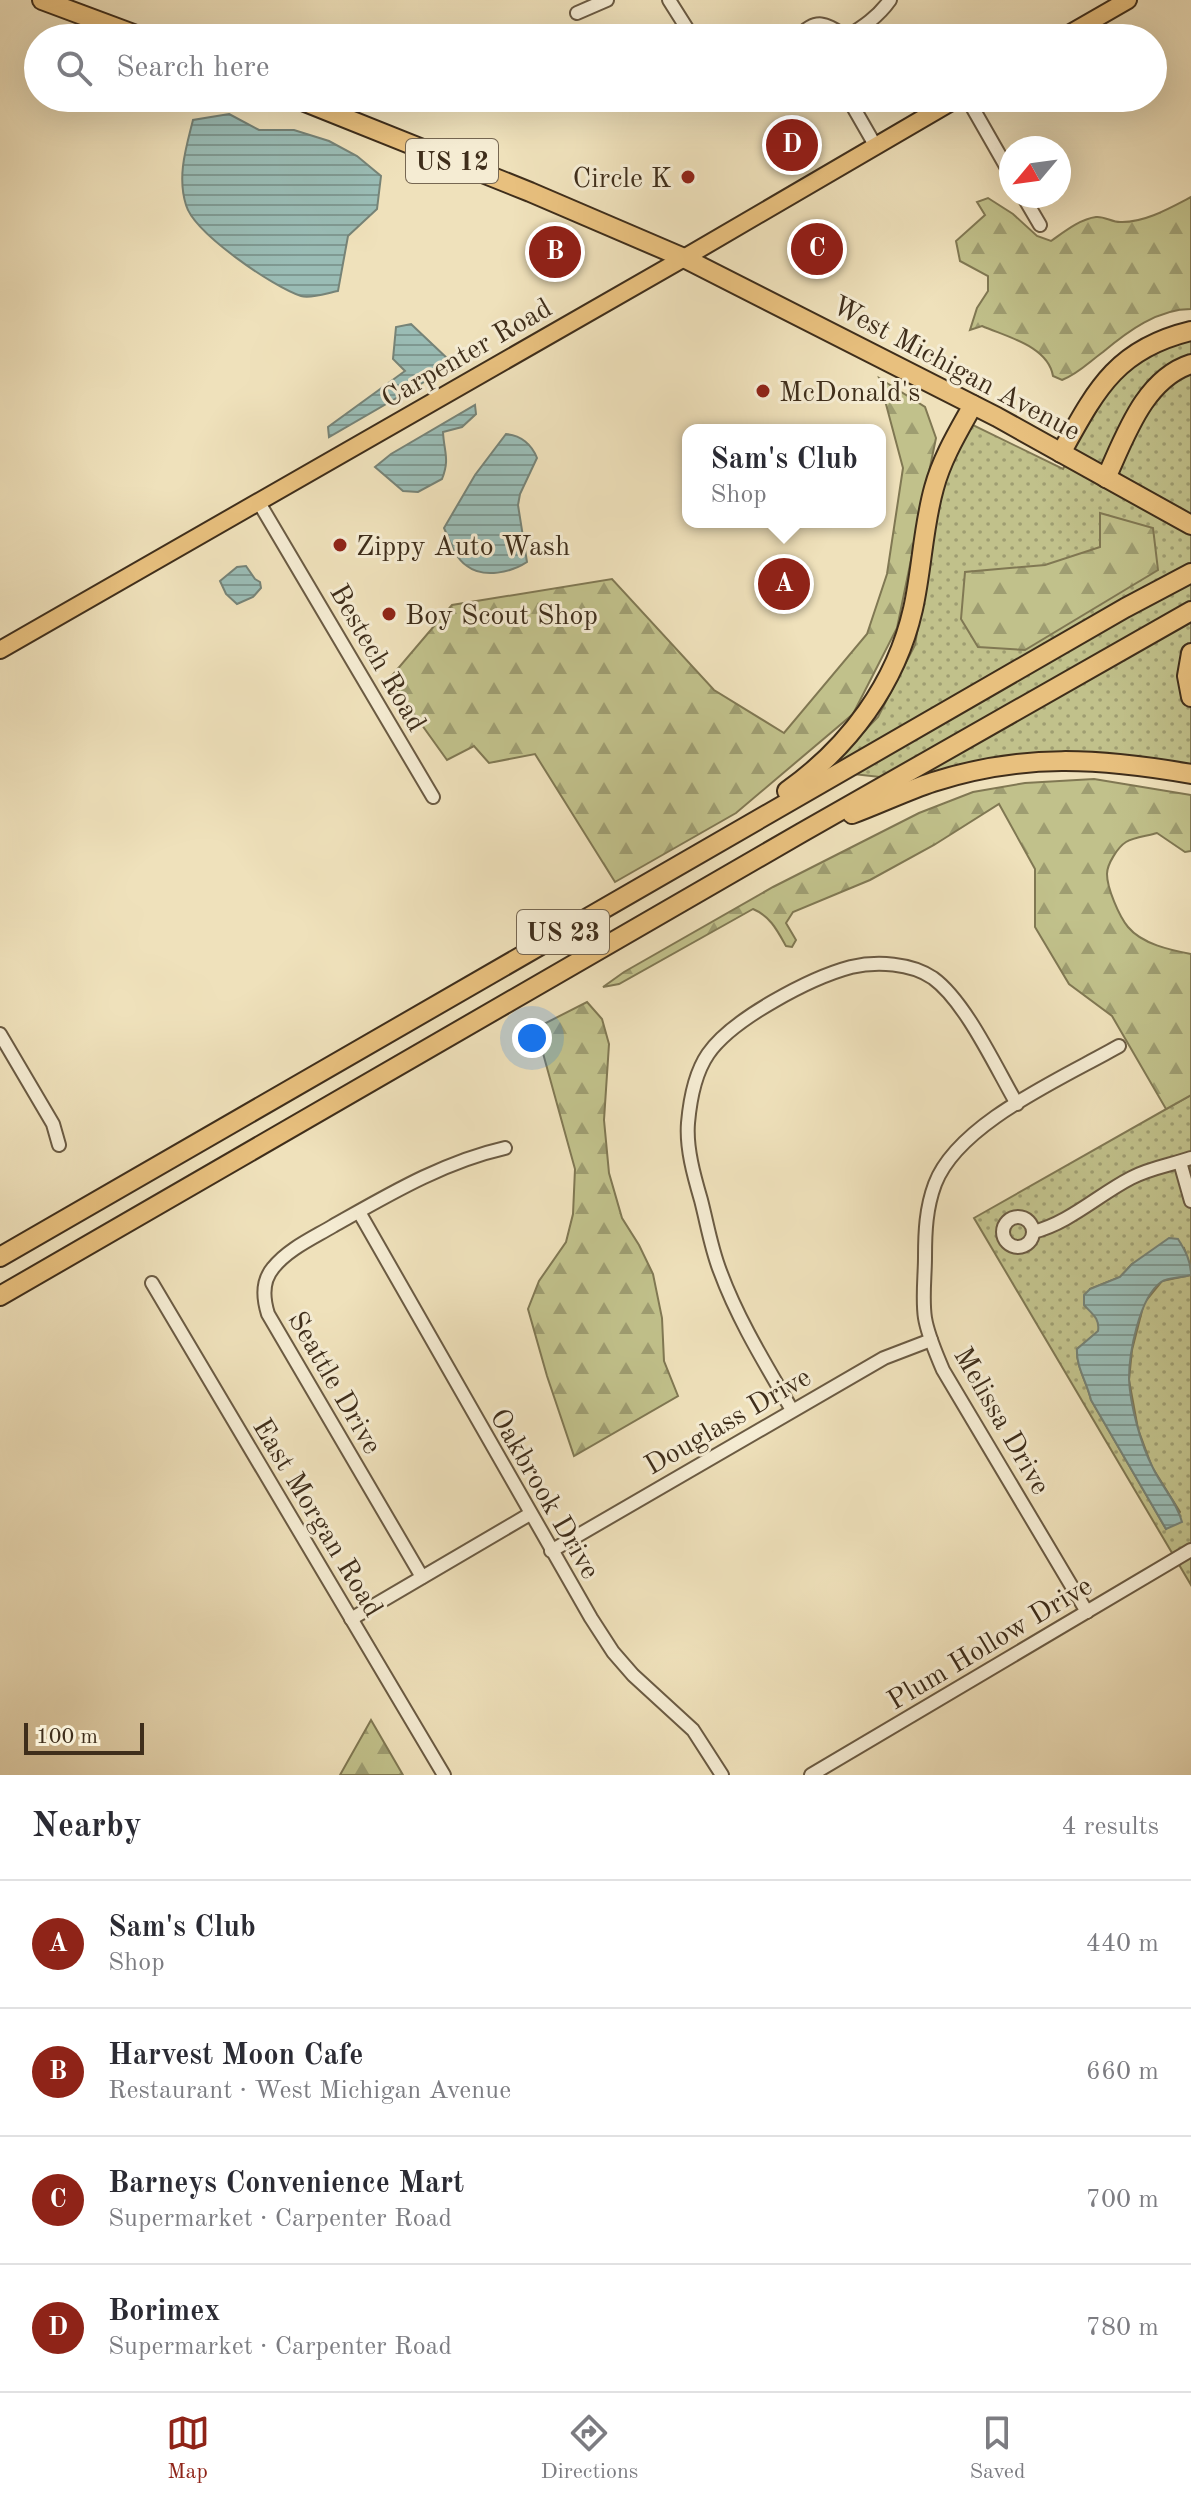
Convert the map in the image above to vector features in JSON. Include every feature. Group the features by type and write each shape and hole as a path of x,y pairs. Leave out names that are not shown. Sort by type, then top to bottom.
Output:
{"highway":[{"path":"42,0 106,24"},
{"name":"West Michigan Avenue","path":"330,112 684,258 973,405 1191,525"},
{"path":"1061,453 1108,376 1127,359 1146,348 1167,337 1191,331"},
{"path":"1106,478 1150,394 1179,368 1191,364"},
{"path":"700,853 819,768 860,723 877,696 903,643 913,609 934,488 946,454 973,405"},
{"name":"US 23","path":"0,1257 1125,608 1191,573"},
{"name":"US 23","path":"0,1296 1191,611"},
{"path":"1191,653 1187,676 1191,697"},
{"path":"801,833 931,783 981,769 1032,761 1094,760 1191,774"}],"main road":[{"path":"1086,24 1128,0"},
{"name":"Carpenter Road","path":"0,650 933,112"}],"street":[{"path":"577,13 607,0"},
{"path":"669,0 684,24"},
{"path":"868,24 890,0"},
{"path":"856,112 875,145"},
{"path":"975,112 999,154"},
{"path":"1030,208 1040,225"},
{"name":"Bestech Road","path":"258,501 433,797"},
{"path":"792,1410 748,1333 719,1269 692,1169 688,1125 695,1083 708,1054 734,1027 770,1004 814,981 852,967 882,963 909,968 933,978 971,1023 1017,1104"},
{"path":"0,1034 53,1124 59,1145"},
{"name":"Melissa Drive","path":"1087,1612 943,1370 925,1316 925,1237 927,1211 936,1181 958,1147 1017,1104 1119,1046"},
{"name":"Seattle Drive","path":"422,1577 268,1314 264,1289 274,1266 295,1249 437,1171 482,1153 505,1148"},
{"path":"1033,1232 1050,1228 1133,1177 1186,1160 1191,1201"},
{"name":"Oakbrook Drive","path":"359,1212 551,1551 613,1652 633,1675 693,1730 722,1775"},
{"name":"East Morgan Road","path":"152,1283 444,1775"},
{"name":"Douglass Drive","path":"551,1551 884,1358 931,1340"},
{"path":"351,1619 530,1514"},
{"name":"Plum Hollow Drive","path":"811,1775 1191,1550"}],"green space":[{"path":"1191,197 1191,309 1167,313 1144,323 1062,380 1053,376 1043,357 1025,344 982,326 970,330 977,308 988,291 988,276 960,261 956,241 985,215 977,202 988,198 999,208 1013,214 1037,236 1051,241 1090,218 1129,222 1157,214"},
{"path":"1191,340 1191,767 1084,753 997,757 916,781 826,771 878,717 915,645 941,488 971,424 1063,469 1105,392 1149,354"},
{"path":"879,378 925,407 936,438 897,628 853,714 736,813 615,882 535,754 489,763 474,746 447,760 389,679 452,605 612,579 714,690 784,733 867,634 887,574 903,468"},
{"path":"1100,513 1153,528 1158,570 1025,650 978,647 961,619 965,572 1045,565 1100,547"},
{"path":"1094,779 1191,795 1191,851 1185,852 1157,833 1126,842 1107,870 1117,909 1134,933 1157,945 1191,954 1191,1095 1166,1109 1112,1016 1069,984 1035,927 1035,869 999,804 870,880 793,912 786,923 796,940 792,947 786,946 769,920 753,909 619,984 603,987 773,887 919,813 973,792 1025,783"},
{"path":"587,1002 602,1019 609,1044 604,1120 609,1173 622,1218 653,1274 662,1318 664,1361 678,1396 574,1456 528,1309 539,1281 566,1242 573,1214 575,1169 536,1028"},
{"path":"1191,1095 1191,1269 1184,1248 1140,1260 1120,1277 1090,1289 1091,1312 1098,1320 1099,1331 1077,1349 1078,1362 1091,1400 1166,1529 1180,1512 1152,1467 1138,1429 1129,1380 1132,1350 1144,1303 1162,1281 1191,1275 1191,1585 974,1218"},
{"path":"371,1720 403,1775 340,1775"}],"water":[{"path":"229,114 259,130 294,130 329,141 357,156 381,176 377,209 348,236 338,291 309,297 288,291 236,258 192,217 182,183 193,120"},
{"path":"411,324 450,361 450,367 329,437 328,427 405,371 393,359 396,327"},
{"path":"475,405 476,414 462,427 443,432 446,461 442,479 418,492 403,491 375,467 391,454"},
{"path":"506,434 525,442 537,458 518,505 527,562 506,571 481,572 459,559 444,528 475,475"},
{"path":"246,566 260,582 261,588 253,597 237,604 226,594 220,581 237,567"},
{"path":"1169,1238 1178,1239 1181,1243 1189,1260 1191,1275 1161,1282 1147,1300 1133,1341 1129,1379 1144,1448 1182,1522 1166,1529 1091,1400 1078,1362 1077,1349 1098,1331 1097,1319 1084,1305 1084,1295 1090,1289 1120,1277 1132,1264"}],"place":[{"name":"Borimex","path":"792,145"},
{"name":"Circle K","path":"688,177"},
{"name":"Barneys Convenience Mart","path":"817,249"},
{"name":"Harvest Moon Cafe","path":"555,252"},
{"name":"McDonald's","path":"763,391"},
{"name":"Zippy Auto Wash","path":"340,545"},
{"name":"Sam's Club","path":"784,584"},
{"name":"Boy Scout Shop","path":"389,614"}]}
